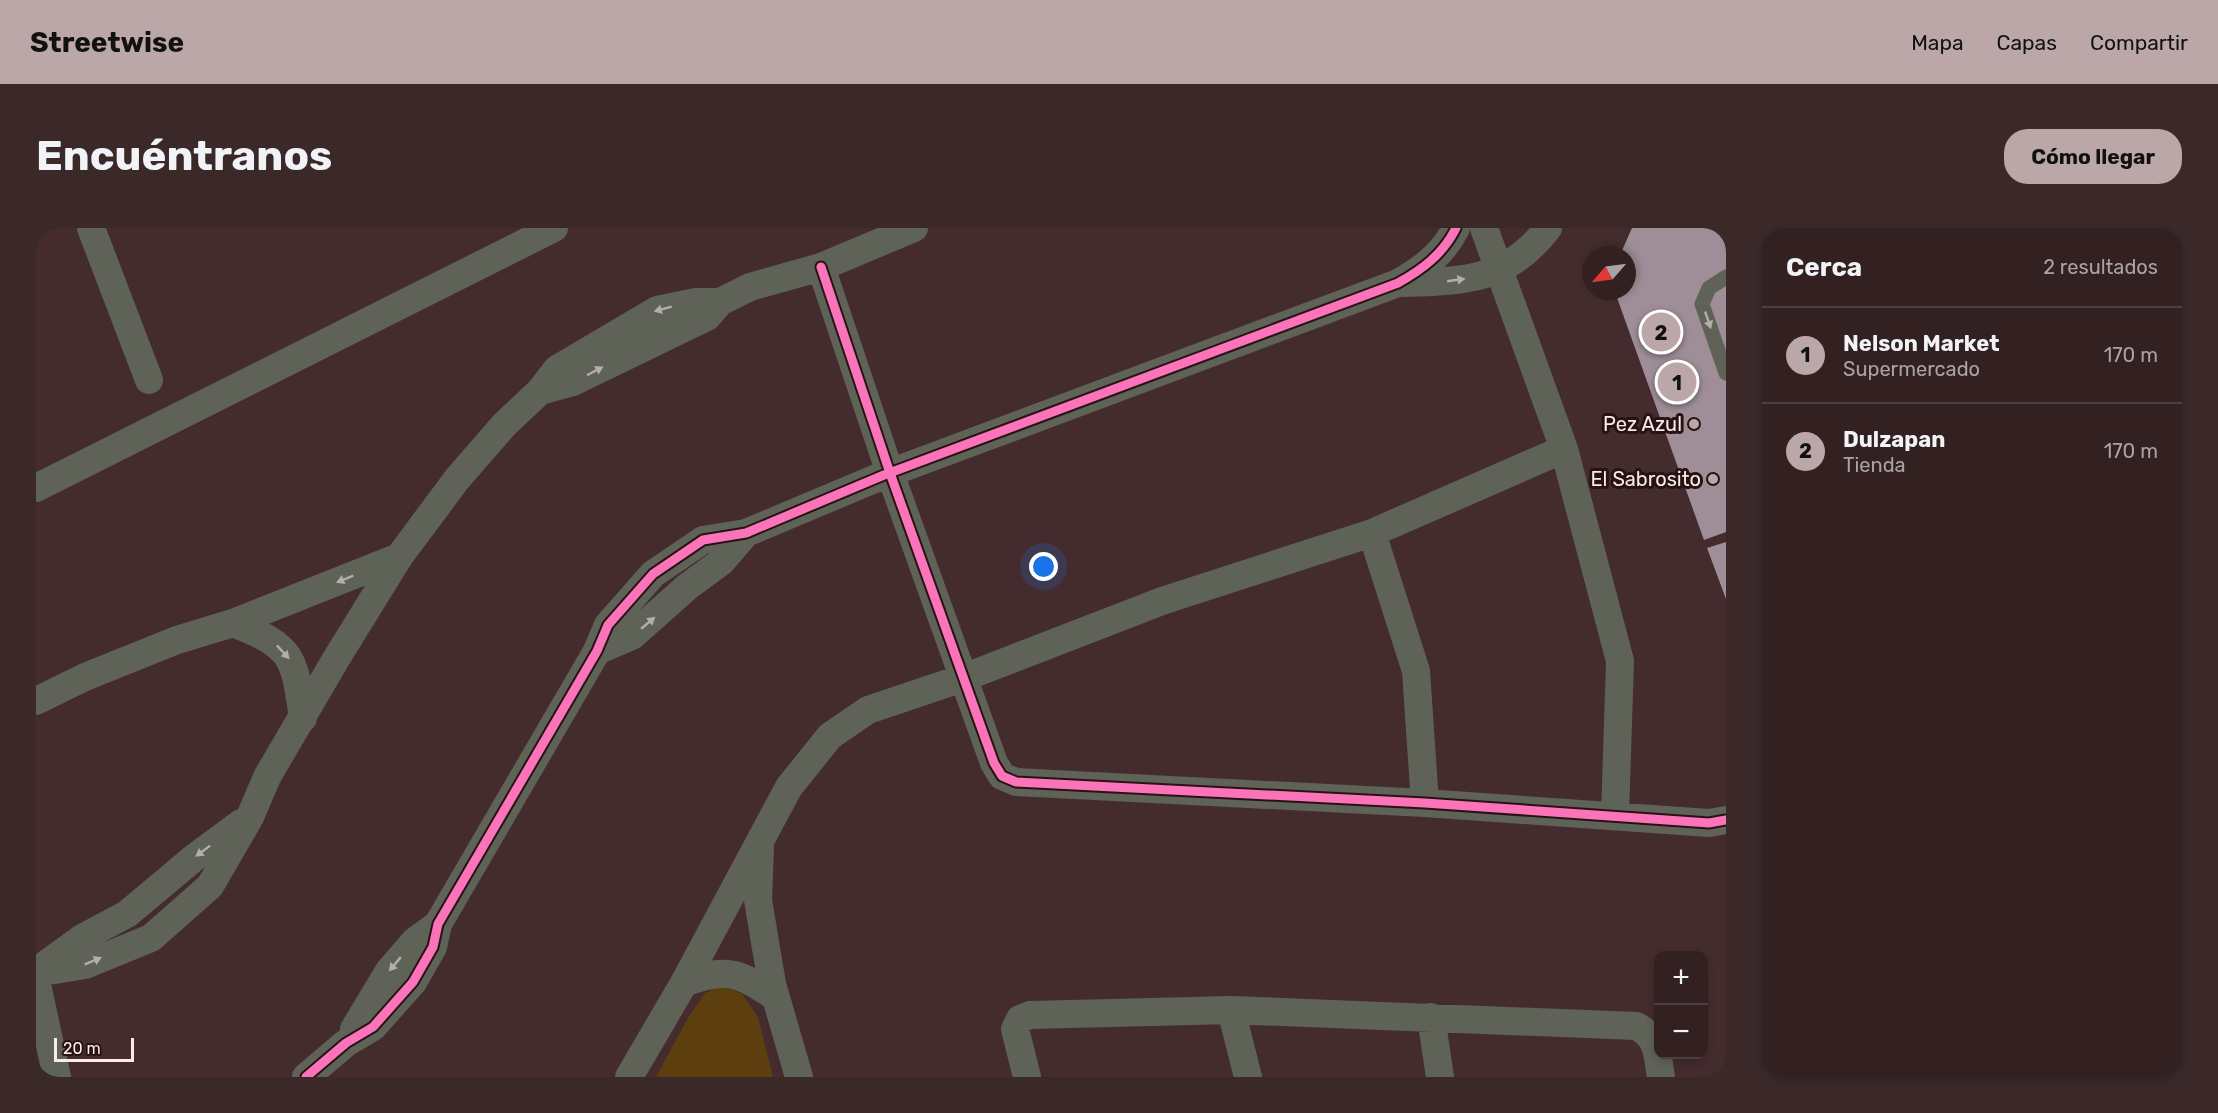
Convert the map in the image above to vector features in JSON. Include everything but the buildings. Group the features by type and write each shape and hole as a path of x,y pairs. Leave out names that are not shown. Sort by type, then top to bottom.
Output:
{"street":[{"path":"91,228 149,380"},
{"path":"36,488 554,228"},
{"path":"36,972 82,938 127,914 195,857 250,817 267,777 336,658 399,557 458,479 504,425 540,391 557,369 657,310 696,302 720,302 750,287 821,267 914,228"},
{"path":"306,1077 346,1043 373,1027 412,982 433,948 438,924 597,651 632,636 687,587 721,562 746,532 890,473 1398,283 1420,271 1436,257 1456,228"},
{"path":"1484,228 1564,449 1620,661 1615,816"},
{"path":"1398,283 1450,282 1478,277 1498,270 1519,258 1537,242 1548,228"},
{"path":"821,267 890,473 994,763 1002,776 1016,782 1425,803 1709,823 1726,820"},
{"path":"629,1077 684,983 789,787 830,736 868,710 963,678 1162,601 1372,533 1564,449"},
{"path":"1372,533 1416,671 1425,803"},
{"path":"36,701 85,677 177,640 232,623 399,557"},
{"path":"232,623 259,634 286,653 296,673 303,718"},
{"path":"760,842 758,900 775,997 799,1077"},
{"path":"684,983 707,974 733,974 756,984 775,997"},
{"path":"36,981 57,1077"},
{"path":"1231,1010 1248,1077"},
{"path":"1027,1077 1015,1029 1020,1018 1030,1015 1231,1010 1636,1026 1648,1032 1656,1046 1661,1077"},
{"path":"1431,1017 1440,1077"}],"lane":[{"path":"1726,277 1709,288 1702,304 1726,373"}],"shaded area":[{"path":"722,986 742,994 758,1017 773,1077 656,1077 689,1016 705,993"}],"cycle path":[{"path":"306,1077 346,1043 373,1027 413,982 433,947 438,924 597,651 608,625 653,574 703,540 746,533 884,475 1398,283 1432,260 1445,246 1456,228"},
{"path":"821,267 890,473 994,763 1002,776 1016,782 1425,803 1709,823 1726,820"}],"place":[{"name":"Dulzapan","path":"1661,332"},
{"name":"Nelson Market","path":"1677,382"},
{"name":"Pez Azul","path":"1694,424"},
{"name":"El Sabrosito","path":"1713,479"}]}
